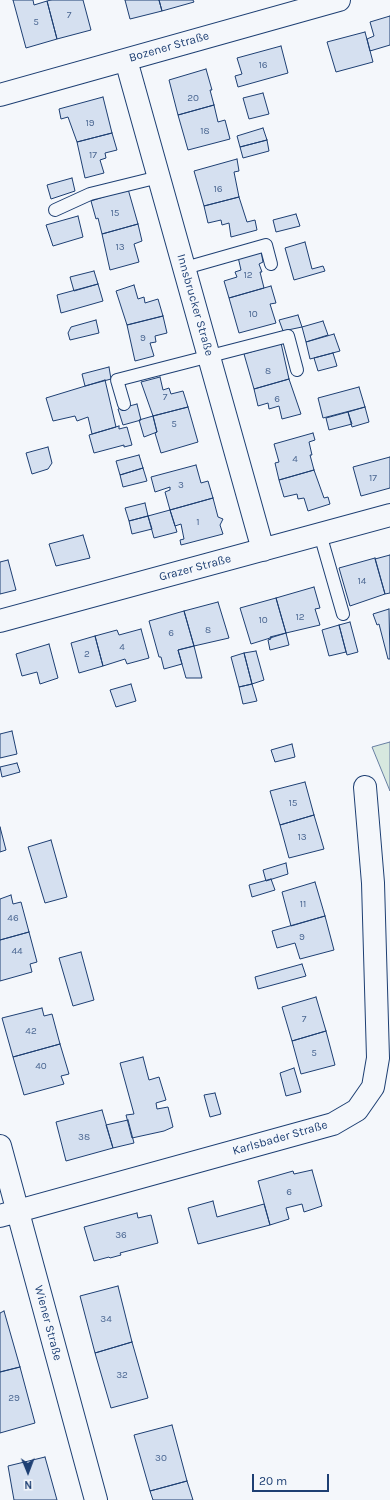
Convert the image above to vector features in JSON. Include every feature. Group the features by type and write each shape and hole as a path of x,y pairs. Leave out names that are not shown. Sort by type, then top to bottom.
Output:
{"street":[{"name":"Bozener Straße","path":"0,94 339,0"},
{"name":"Innsbrucker Straße","path":"126,60 263,550"},
{"name":"Grazer Straße","path":"0,621 390,515"},
{"name":"Karlsbader Straße","path":"9,1213 333,1124 357,1110 373,1087 378,1058 373,883 365,787"},
{"name":"Wiener Straße","path":"0,1146 9,1213 96,1500"}],"lane":[{"path":"55,210 90,194 159,177"},
{"path":"185,268 266,245 271,264"},
{"path":"124,404 117,380 288,336 297,370"},
{"path":"320,534 343,614"}],"shaded area":[{"path":"390,742 390,791 372,747"}],"building":[{"path":"13,0 33,0 34,5 47,1 57,39 26,48"},
{"path":"83,0 91,30 57,39 47,1"},
{"path":"125,0 159,0 162,11 130,19"},
{"path":"159,0 193,0 194,2 162,11"},
{"path":"390,16 390,45 370,51 367,39 374,36 370,22"},
{"path":"365,32 373,62 336,72 327,42"},
{"path":"281,46 288,73 238,87 235,76 242,74 237,58"},
{"path":"206,69 212,90 210,90 214,105 178,115 169,80"},
{"path":"263,93 269,114 249,119 243,98"},
{"path":"103,97 112,133 77,142 68,117 61,119 59,109"},
{"path":"214,105 218,122 225,120 230,139 188,150 178,115"},
{"path":"263,128 267,140 240,147 237,136"},
{"path":"112,133 117,150 105,153 106,158 100,160 104,173 85,178 77,142"},
{"path":"267,140 269,151 243,158 240,147"},
{"path":"237,159 239,171 234,172 239,197 204,206 194,171"},
{"path":"72,178 75,191 51,199 47,185"},
{"path":"128,189 138,224 102,234 98,218 96,219 91,201"},
{"path":"239,197 247,222 255,220 257,230 231,237 229,223 222,225 221,220 208,223 204,206"},
{"path":"296,214 300,226 276,232 273,220"},
{"path":"78,216 83,237 53,246 46,225"},
{"path":"138,224 142,241 134,244 139,262 110,270 102,234"},
{"path":"305,242 312,269 323,266 325,271 294,280 285,248"},
{"path":"261,251 263,262 259,264 262,272 260,272 264,288 229,298 224,281 237,277 235,272 241,270 238,257"},
{"path":"94,271 98,284 74,291 70,277"},
{"path":"98,284 103,301 61,313 57,295"},
{"path":"134,285 138,299 144,297 145,303 158,299 163,316 127,325 116,291"},
{"path":"271,286 276,303 270,304 276,323 239,333 229,298"},
{"path":"298,315 302,327 283,331 279,320"},
{"path":"163,316 167,333 155,336 156,342 150,343 154,356 135,361 127,325"},
{"path":"96,320 99,333 70,340 68,333 71,327"},
{"path":"323,321 328,335 306,342 302,327"},
{"path":"334,334 340,351 310,359 306,342"},
{"path":"281,343 289,379 254,389 244,354"},
{"path":"333,353 337,366 318,371 314,358"},
{"path":"109,367 111,379 85,386 82,374"},
{"path":"160,377 163,390 169,388 171,394 183,391 188,407 153,416 141,382"},
{"path":"289,379 301,414 282,419 279,406 269,409 268,403 258,406 254,389"},
{"path":"105,380 116,427 92,434 88,417 77,421 75,416 53,421 46,398"},
{"path":"359,387 365,407 323,418 318,398"},
{"path":"137,404 141,420 123,425 118,409"},
{"path":"188,407 198,442 161,453 155,433 157,432 153,416"},
{"path":"365,407 369,422 352,427 348,412"},
{"path":"348,412 352,424 329,430 326,418"},
{"path":"153,416 157,432 144,437 139,420"},
{"path":"119,426 119,429 127,427 132,445 124,447 124,445 94,453 89,435"},
{"path":"313,433 315,440 309,442 312,455 310,455 314,470 279,480 275,463 279,462 274,444"},
{"path":"48,447 52,463 48,469 32,474 26,453"},
{"path":"139,455 143,468 120,475 116,461"},
{"path":"390,457 390,488 361,496 353,467"},
{"path":"196,465 201,483 208,481 213,498 170,510 165,492 170,490 170,487 155,492 151,477"},
{"path":"143,468 147,481 123,487 120,475"},
{"path":"314,470 324,498 328,497 330,504 308,511 304,498 298,499 297,494 284,497 279,480"},
{"path":"213,498 218,517 223,519 220,525 223,534 181,545 180,540 184,539 181,524 175,526 170,510"},
{"path":"145,503 148,516 129,521 125,508"},
{"path":"170,510 177,532 154,538 148,516"},
{"path":"148,516 152,529 132,534 129,521"},
{"path":"83,535 90,558 56,566 49,544"},
{"path":"390,555 390,593 385,594 375,559"},
{"path":"375,558 385,594 350,606 339,568"},
{"path":"8,560 16,590 0,594 0,562"},
{"path":"314,587 320,608 315,609 320,625 286,633 276,598"},
{"path":"276,598 286,633 251,644 240,608"},
{"path":"218,602 229,638 194,646 184,611"},
{"path":"389,609 390,659 388,659 379,624 377,625 373,614"},
{"path":"184,611 194,646 178,650 182,664 164,669 149,621"},
{"path":"350,622 358,652 347,655 339,625"},
{"path":"339,625 346,652 329,656 322,630"},
{"path":"141,629 149,658 127,664 125,659 103,666 95,636 117,630 119,635"},
{"path":"286,633 289,645 270,650 268,640 271,639 270,637"},
{"path":"95,636 103,666 79,673 71,643"},
{"path":"49,644 58,678 40,684 37,672 22,676 16,654"},
{"path":"194,646 202,678 186,678 178,650"},
{"path":"256,651 264,680 252,684 244,653"},
{"path":"244,653 252,684 239,687 231,657"},
{"path":"131,684 136,701 116,707 110,690"},
{"path":"252,684 257,701 243,704 239,687"},
{"path":"12,731 17,754 0,758 0,734"},
{"path":"292,744 295,757 275,762 271,750"},
{"path":"17,763 20,772 2,777 0,767"},
{"path":"305,782 314,815 280,825 270,791"},
{"path":"314,815 324,849 289,858 280,825"},
{"path":"0,827 6,850 0,852"},
{"path":"51,840 67,897 45,903 28,847"},
{"path":"286,863 288,874 266,881 263,870"},
{"path":"271,879 275,890 252,897 249,885"},
{"path":"315,882 325,916 291,926 282,892"},
{"path":"11,895 13,904 21,902 29,932 0,940 0,899"},
{"path":"325,916 334,950 300,959 295,943 277,948 272,931"},
{"path":"29,932 37,962 30,964 32,972 0,981 0,940"},
{"path":"81,952 94,1000 73,1006 59,958"},
{"path":"302,964 306,976 258,989 255,977"},
{"path":"316,997 326,1031 292,1041 282,1007"},
{"path":"42,1008 44,1016 52,1014 60,1044 13,1057 2,1018"},
{"path":"326,1031 335,1065 301,1074 292,1041"},
{"path":"60,1044 69,1074 61,1076 64,1084 24,1095 13,1057"},
{"path":"143,1057 149,1080 159,1077 166,1100 156,1103 157,1109 168,1107 173,1127 164,1131 132,1138 126,1115 134,1114 120,1063"},
{"path":"294,1068 301,1092 286,1096 280,1073"},
{"path":"215,1093 221,1114 210,1117 204,1095"},
{"path":"102,1110 113,1148 66,1161 56,1122"},
{"path":"128,1120 134,1143 113,1148 106,1125"},
{"path":"312,1170 322,1206 304,1212 302,1204 286,1208 289,1219 270,1225 258,1181 293,1171 294,1174"},
{"path":"213,1201 217,1217 264,1204 270,1225 198,1244 188,1208"},
{"path":"137,1213 138,1218 151,1215 158,1243 120,1253 121,1255 94,1261 84,1227"},
{"path":"118,1286 132,1342 95,1353 80,1296"},
{"path":"4,1311 20,1367 0,1372 0,1313"},
{"path":"132,1342 148,1398 111,1408 95,1353"},
{"path":"20,1367 35,1423 0,1433 0,1372"},
{"path":"172,1425 187,1481 150,1491 134,1435"},
{"path":"45,1457 57,1500 14,1500 8,1466"},
{"path":"187,1481 193,1500 153,1500 150,1491"}]}
